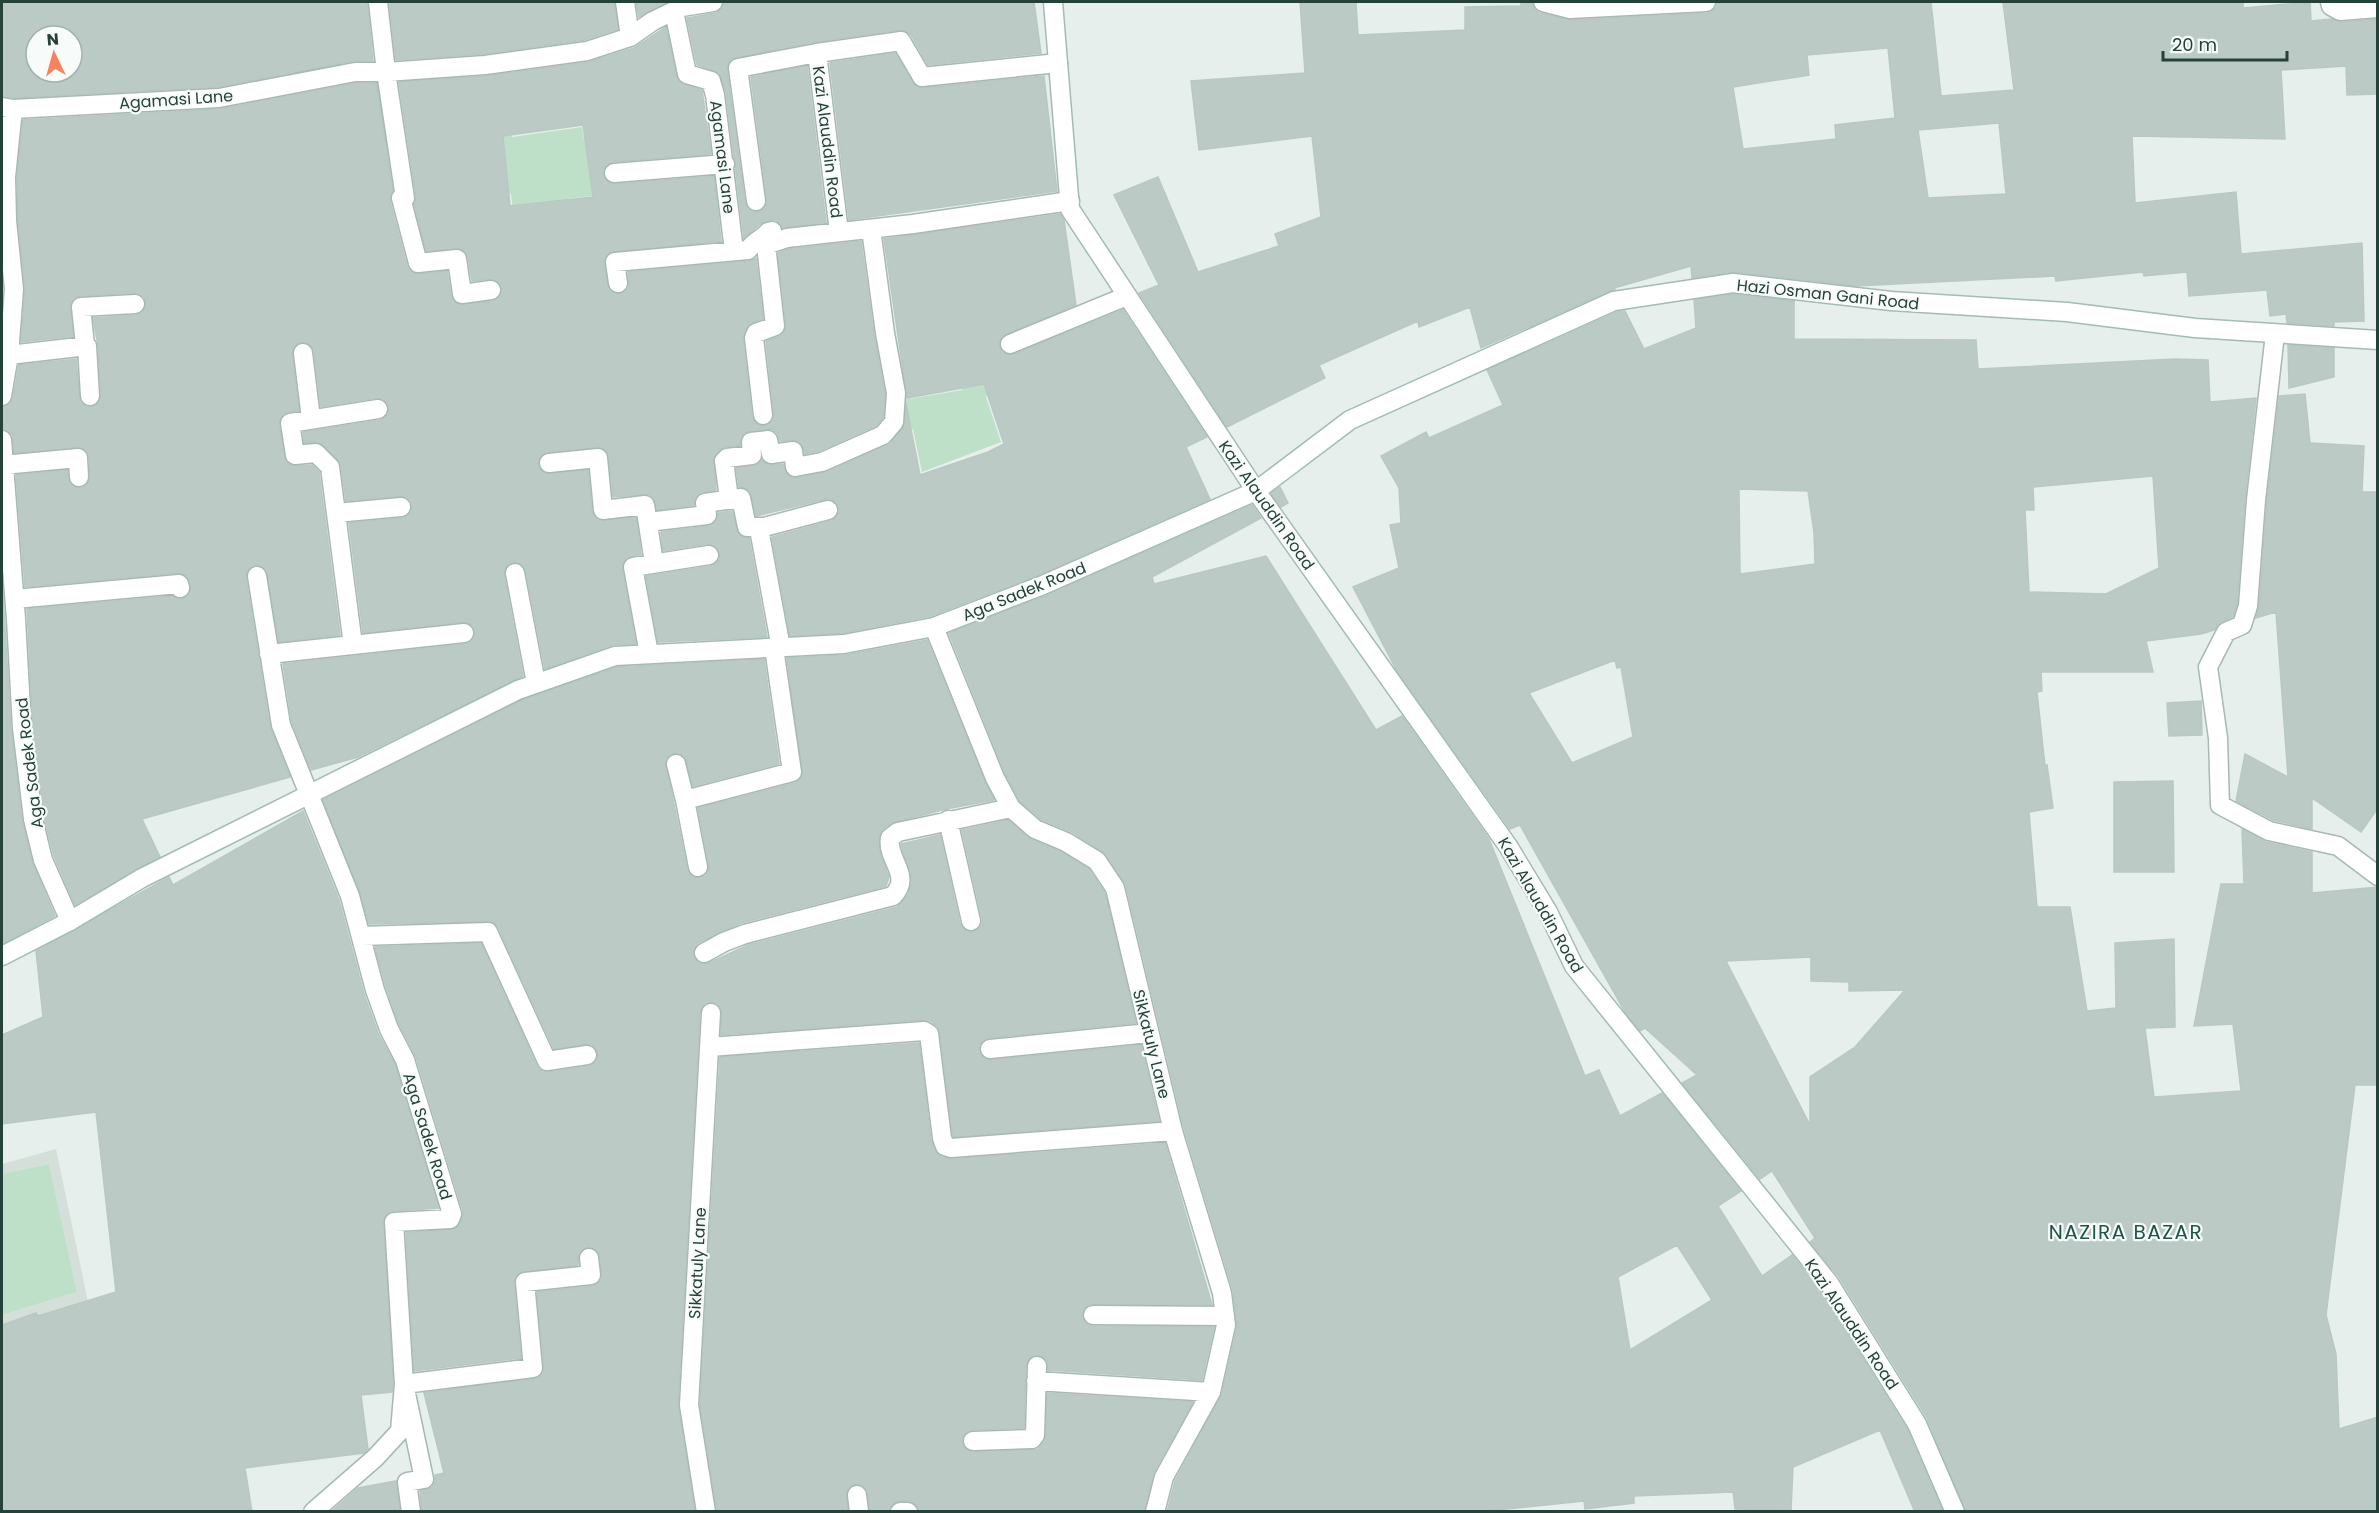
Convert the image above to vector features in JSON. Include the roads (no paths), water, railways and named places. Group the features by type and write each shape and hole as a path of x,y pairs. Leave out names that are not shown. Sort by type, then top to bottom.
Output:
{"street":[{"path":"378,2 405,198 400,198 418,263 457,259 462,294 491,290"},
{"path":"625,2 630,37"},
{"name":"Agamasi Lane","path":"7,108 219,98 355,72 485,65 587,51 630,37 653,21 682,7 713,2"},
{"name":"Kazi Alauddin Road","path":"1053,2 1070,209 1256,491 1508,846 1548,912 1574,966 1829,1283 1917,1424 1956,1512"},
{"path":"1543,2 1570,9 1706,2"},
{"path":"2330,2 2331,6 2340,10 2378,8"},
{"name":"Agamasi Lane","path":"674,11 687,74 711,81 715,95 734,251"},
{"name":"Kazi Alauddin Road","path":"756,201 738,68 817,53 901,41 922,77 1058,63"},
{"name":"Kazi Alauddin Road","path":"817,53 839,232"},
{"path":"2,396 9,355 14,289 7,221 7,108"},
{"path":"614,172 725,164"},
{"name":"Kazi Alauddin Road","path":"764,415 754,339 756,333 775,326 766,245 787,238 870,229 1070,201"},
{"name":"Kazi Alauddin Road","path":"618,283 615,262 748,250 753,242 764,237 768,232 811,227"},
{"path":"729,500 724,460 752,455 751,442 768,440 771,454 793,451 795,467 822,462 884,435 894,422 896,393 870,229"},
{"name":"Hazi Osman Gani Road","path":"1256,491 1350,420 1614,301 1733,283 1891,301 2067,312 2195,328 2378,340"},
{"path":"1010,344 1127,296"},
{"path":"9,355 85,345 81,307 135,304"},
{"path":"2275,334 2256,500 2248,606 2242,625 2226,632 2208,667 2218,738 2220,805 2269,831 2338,846 2378,876"},
{"path":"303,353 311,419"},
{"path":"352,645 330,467 316,453 295,455 290,423 378,409"},
{"name":"Aga Sadek Road","path":"2,440 15,598 22,728 33,819 43,860 70,921"},
{"path":"3,465 78,458 79,477"},
{"path":"549,464 598,458 603,510 645,505 654,563"},
{"name":"Aga Sadek Road","path":"2,956 70,921 142,878 518,690 615,656 844,644 934,627 1043,585 1256,491"},
{"path":"648,522 707,515 705,503 741,498 745,526 756,528 828,510"},
{"path":"336,513 401,507"},
{"path":"685,800 792,772 778,648 759,529 756,528"},
{"path":"649,654 633,567 709,555"},
{"path":"515,573 536,684"},
{"name":"Aga Sadek Road","path":"257,576 281,725 350,896 375,990 389,1029 405,1060 452,1214 450,1219 394,1224 404,1383 400,1431 375,1458 313,1512"},
{"path":"15,598 179,584 180,588"},
{"name":"Sikkatuly Lane","path":"934,627 996,778 1011,808 1035,829 1066,842 1098,861 1115,888 1173,1131 1222,1293 1226,1325 1211,1392 1164,1477 1155,1512"},
{"path":"269,654 464,633"},
{"path":"676,764 698,867"},
{"path":"704,953 745,934 893,896 900,889 901,879 889,845 890,838 898,832 1011,808"},
{"path":"948,820 971,921"},
{"path":"362,936 488,932 547,1061 587,1055"},
{"name":"Sikkatuly Lane","path":"706,1512 689,1405 711,1013"},
{"path":"709,1047 924,1031 929,1034 942,1138 945,1146 951,1148 1173,1131"},
{"path":"990,1049 1149,1033"},
{"path":"411,1512 407,1482 424,1479 404,1383 533,1368 525,1282 591,1275 589,1258"},
{"path":"1093,1315 1225,1317"},
{"path":"973,1441 1032,1439 1035,1435 1037,1374 1211,1392"},
{"path":"900,1512 908,1512"}],"waterway":[{"path":"297,69 339,68"},
{"path":"385,141 377,76 387,76"},
{"path":"766,232 810,226"}],"district":[{"name":"NAZIRA BAZAR","path":"2126,1232"}]}
